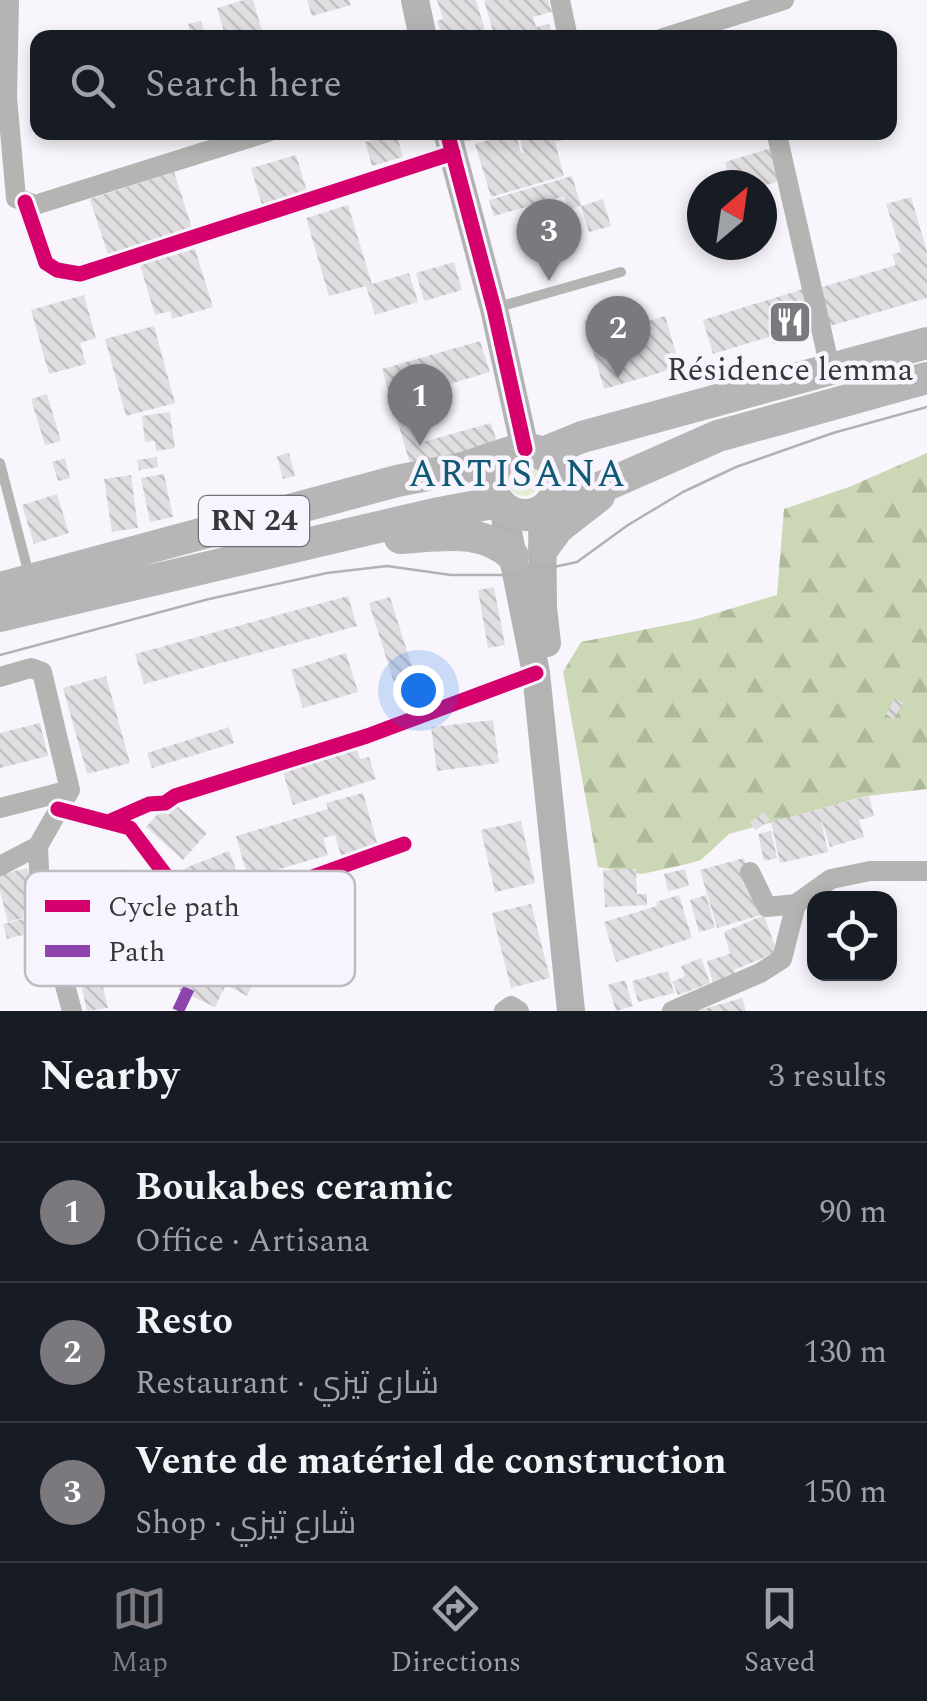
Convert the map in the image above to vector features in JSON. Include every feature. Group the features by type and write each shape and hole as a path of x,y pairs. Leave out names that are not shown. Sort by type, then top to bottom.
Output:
{"main road":[{"path":"415,0 421,30"},
{"path":"450,142 494,309 524,452"},
{"name":"RN 24","path":"15,584 927,343"},
{"path":"501,505 526,515 625,478 718,436 927,378"},
{"path":"571,1011 536,673 529,552 557,476 554,466 524,452 498,463 492,476 492,490 529,552 543,607 582,1011"},
{"path":"529,552 625,478"},
{"name":"RN 24","path":"0,616 434,514 501,505"},
{"path":"315,543 477,535 529,552"}],"street":[{"path":"9,0 7,98 16,198 35,205 242,140"},
{"path":"560,0 566,30"},
{"path":"688,30 784,0"},
{"path":"778,140 830,368"},
{"path":"25,202 46,263 56,270 80,274 450,142"},
{"path":"0,677 31,668 42,672 70,790 38,846 39,871"},
{"path":"108,822 149,804 165,804 176,796 367,736 536,673"},
{"path":"1,808 70,790"},
{"path":"1,808 130,828 162,871"},
{"path":"329,871 404,844"},
{"path":"0,866 38,846"},
{"path":"750,872 767,907 796,904 832,879 870,871 927,872"},
{"path":"672,1011 760,973 782,959 796,904"},
{"path":"65,986 72,1011"},
{"path":"504,1011 511,1006 519,1011"}],"lane":[{"path":"494,309 621,272"},
{"path":"0,462 15,584"}],"green space":[{"path":"927,453 927,789 867,796 729,834 701,860 683,865 642,874 598,867 563,672 581,642 693,620 777,595 784,509 849,487"},
{"path":"524,464 536,468 540,480 536,492 524,496 512,492 508,480 512,468"}],"building":[{"path":"253,0 262,30 224,30 217,8"},
{"path":"307,0 349,0 351,5 312,16"},
{"path":"437,0 476,0 485,30 440,30 437,21 443,19"},
{"path":"484,0 548,0 552,12 533,17 536,27 549,24 551,30 493,30"},
{"path":"201,21 204,30 190,30 188,24"},
{"path":"398,140 403,157 372,166 365,142"},
{"path":"517,140 524,153 520,140 562,140 555,142 564,176 491,197 475,144"},
{"path":"771,148 781,181 777,182 777,170 727,170 725,162"},
{"path":"296,155 309,198 264,212 251,168"},
{"path":"174,172 194,234 110,261 90,199"},
{"path":"572,176 581,206 568,209 564,196 494,216 489,200"},
{"path":"911,197 927,252 927,298 830,326 819,288 896,265 892,254 901,252 886,204"},
{"path":"603,199 611,226 589,232 581,206"},
{"path":"348,205 372,284 409,273 418,302 375,315 366,286 329,296 306,218"},
{"path":"195,249 213,307 172,319 170,311 155,315 140,265"},
{"path":"454,262 462,290 424,301 416,273"},
{"path":"803,289 815,331 773,344 771,337 762,339 713,354 703,320"},
{"path":"84,295 96,338 80,343 86,364 49,374 31,310"},
{"path":"615,312 621,329 665,316 680,367 604,389 584,321"},
{"path":"154,326 175,403 126,416 105,339"},
{"path":"480,341 490,372 405,397 419,443 491,423 497,442 411,467 382,369"},
{"path":"47,394 61,441 45,445 31,399"},
{"path":"170,412 175,448 156,451 155,441 145,442 142,416"},
{"path":"289,453 295,476 283,479 277,456"},
{"path":"157,457 158,467 139,470 137,460"},
{"path":"65,458 70,478 58,481 52,462"},
{"path":"164,474 173,517 150,522 141,478"},
{"path":"131,475 138,528 112,532 104,479"},
{"path":"57,494 69,533 34,544 22,505"},
{"path":"494,587 505,645 488,648 478,590"},
{"path":"348,596 357,626 144,684 135,654"},
{"path":"390,597 417,683 396,689 369,603"},
{"path":"346,653 358,692 303,708 291,670"},
{"path":"106,676 130,763 87,774 63,688"},
{"path":"895,698 903,703 894,719 886,714"},
{"path":"493,720 499,763 437,771 431,727"},
{"path":"40,723 48,756 0,768 0,733"},
{"path":"229,727 234,743 152,768 147,753"},
{"path":"356,746 360,759 369,757 376,779 293,805 282,769"},
{"path":"363,793 378,846 341,856 335,835 323,838 328,855 272,871 246,871 236,836 328,809 326,803"},
{"path":"869,796 874,816 859,820 864,837 830,847 820,815 828,852 780,863 771,822"},
{"path":"177,806 207,833 183,860 146,827 162,809 168,815"},
{"path":"764,812 770,820 756,830 750,822"},
{"path":"521,821 535,883 495,892 481,830"},
{"path":"771,831 777,858 764,861 758,834"},
{"path":"229,851 237,871 186,871 185,868"},
{"path":"744,858 761,915 717,928 700,870"},
{"path":"27,868 25,919 22,908 23,918 8,922 0,875"},
{"path":"636,869 637,894 647,894 647,905 605,907 603,870"},
{"path":"685,869 689,886 668,891 664,874"},
{"path":"679,895 692,938 616,962 604,922"},
{"path":"706,895 715,928 699,932 690,900"},
{"path":"531,904 550,978 511,988 492,913"},
{"path":"764,915 777,952 734,970 736,977 713,983 707,961 730,954 724,932"},
{"path":"23,919 25,934 7,939 3,924"},
{"path":"701,958 710,983 678,995 672,982 685,976 681,966"},
{"path":"668,971 674,993 638,1002 632,981"},
{"path":"625,980 633,1006 616,1011 608,985"},
{"path":"103,986 108,1008 87,1011 82,988"},
{"path":"181,986 226,986 215,1007 179,990"},
{"path":"228,986 252,986 247,996"},
{"path":"742,998 746,1011 700,1011 700,1010"}],"tram line":[{"path":"0,655 209,599 327,573 387,566 451,575 517,575 577,562 683,492 736,467 833,433 927,407"}],"marked path":[{"path":"178,1011 190,986"}],"cycle path":[{"path":"449,140 494,309 525,449"},
{"path":"25,202 46,263 57,270 80,274 453,153"},
{"path":"108,822 149,804 165,803 175,796 367,736 536,673"},
{"path":"58,809 130,828 162,871"},
{"path":"329,871 404,844"}],"place":[{"name":"Vente de matériel de construction","path":"549,281"},
{"name":"Résidence lemma","path":"790,322"},
{"name":"Resto","path":"618,378"},
{"name":"Boukabes ceramic","path":"420,446"}],"district":[{"name":"ARTISANA","path":"518,475"}]}
